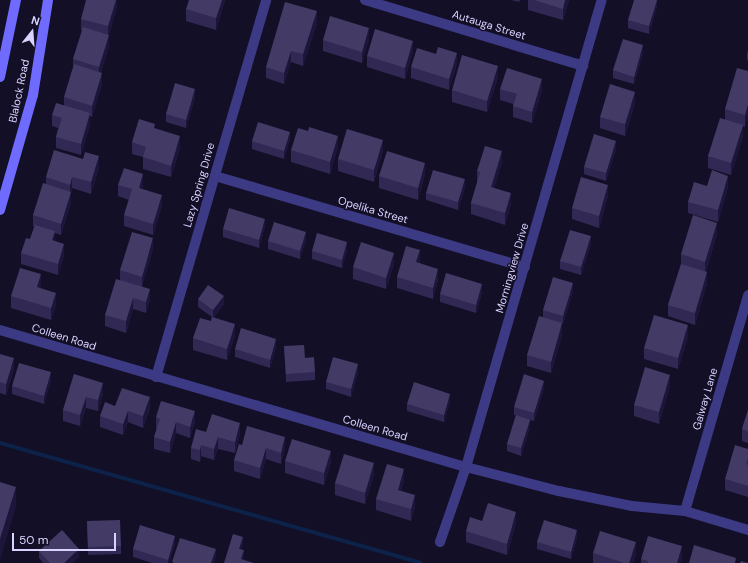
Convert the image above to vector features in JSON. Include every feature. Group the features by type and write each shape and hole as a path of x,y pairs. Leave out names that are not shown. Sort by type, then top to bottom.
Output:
{"main road":[{"name":"Blalock Road","path":"0,77 16,0"},
{"name":"Blalock Road","path":"0,210 33,95 48,0"}],"street":[{"name":"Lazy Spring Drive","path":"156,377 266,0"},
{"name":"Autauga Street","path":"364,0 583,66"},
{"name":"Morningview Drive","path":"440,542 466,467 602,0"},
{"name":"Opelika Street","path":"215,176 525,267"},
{"name":"Galway Lane","path":"685,511 748,295"},
{"name":"Colleen Road","path":"0,330 466,467 559,491 632,506 685,511 748,530"}],"building":[{"path":"86,0 116,0 108,26 81,19"},
{"path":"189,0 222,0 216,18 186,9"},
{"path":"534,0 565,0 563,9"},
{"path":"634,0 657,0 649,26 628,20"},
{"path":"285,2 317,11 303,54 291,51 284,73 266,67"},
{"path":"330,16 369,28 362,52 323,40"},
{"path":"83,27 109,35 99,67 73,59"},
{"path":"375,29 413,41 405,68 367,56"},
{"path":"623,39 643,45 634,77 613,70"},
{"path":"438,47 457,53 449,79 411,67 417,48 436,54"},
{"path":"462,55 498,66 487,101 452,90"},
{"path":"74,64 102,73 92,106 64,97"},
{"path":"507,68 542,79 532,112 513,106 517,94 500,89"},
{"path":"737,68 748,71 748,105 745,115 725,109"},
{"path":"175,83 195,89 186,120 166,114"},
{"path":"610,84 635,92 625,124 600,117"},
{"path":"56,103 90,113 81,144 56,137 62,118 52,115"},
{"path":"720,118 743,125 731,163 708,156"},
{"path":"139,119 155,124 154,128 180,136 171,166 143,157 146,147 132,142"},
{"path":"258,122 290,132 284,151 252,141"},
{"path":"309,127 338,136 330,162 291,150 298,128 308,131"},
{"path":"347,129 383,140 374,170 338,159"},
{"path":"594,134 616,141 606,173 584,167"},
{"path":"485,146 502,151 491,187 511,193 505,213 471,203 480,172 477,171"},
{"path":"54,150 83,159 85,152 99,156 91,182 72,177 70,185 46,177"},
{"path":"387,151 425,163 418,188 379,176"},
{"path":"124,168 143,174 139,188 162,195 153,224 124,215 132,189 118,185"},
{"path":"433,170 465,179 458,202 426,193"},
{"path":"712,170 728,176 718,210 688,202 694,182 707,186"},
{"path":"581,177 608,185 599,216 572,208"},
{"path":"43,183 71,192 61,224 33,215"},
{"path":"229,208 265,219 259,240 223,229"},
{"path":"693,215 717,223 705,262 681,254"},
{"path":"274,222 306,232 300,251 268,241"},
{"path":"35,225 55,231 52,240 64,244 58,264 21,253 26,238 30,239"},
{"path":"570,230 591,236 581,267 560,261"},
{"path":"132,232 153,238 142,277 120,270"},
{"path":"317,233 347,242 342,260 312,251"},
{"path":"361,242 394,253 386,278 353,267"},
{"path":"406,246 420,250 416,262 438,269 433,288 397,277"},
{"path":"681,264 707,272 695,313 668,305"},
{"path":"20,268 41,274 37,287 56,293 51,308 11,296"},
{"path":"446,273 482,284 476,305 440,294"},
{"path":"553,277 573,283 563,316 543,310"},
{"path":"116,279 150,289 146,302 133,298 126,321 105,315"},
{"path":"208,285 224,296 213,310 198,299"},
{"path":"654,315 688,325 678,358 644,348"},
{"path":"539,316 562,323 551,362 527,355"},
{"path":"212,317 235,324 227,349 193,338 200,318 211,321"},
{"path":"241,328 276,339 270,360 235,349"},
{"path":"304,345 305,358 314,357 315,372 286,374 284,346"},
{"path":"0,354 14,358 6,384 0,382"},
{"path":"333,357 358,364 351,389 326,382"},
{"path":"19,363 51,372 44,396 12,386"},
{"path":"645,367 670,375 659,412 634,405"},
{"path":"74,374 103,383 98,400 86,397 80,415 63,410"},
{"path":"524,374 544,381 534,413 514,407"},
{"path":"414,382 450,394 444,415 407,404"},
{"path":"122,388 150,397 143,416 128,411 123,424 100,416 105,402 115,406"},
{"path":"161,401 195,411 190,427 176,422 170,442 154,437 160,419 156,417"},
{"path":"748,410 748,431 742,429"},
{"path":"212,414 240,423 235,442 218,437 214,449 201,445 200,450 191,448 196,429 206,432"},
{"path":"516,415 530,420 521,448 507,444"},
{"path":"247,426 285,437 281,453 266,448 260,468 234,460 239,444 242,445"},
{"path":"292,439 331,451 324,473 285,461"},
{"path":"735,445 748,449 746,464 748,465 748,486 725,479"},
{"path":"344,454 374,463 365,493 335,483"},
{"path":"387,464 404,469 398,490 415,495 411,509 376,499"},
{"path":"0,482 16,487 0,539"},
{"path":"488,503 516,512 507,544 466,531 470,517 482,521"},
{"path":"120,520 121,546 88,547 87,521"},
{"path":"544,520 577,530 571,552 537,542"},
{"path":"140,525 175,536 168,560 133,549"},
{"path":"62,530 79,549 64,563 50,563 39,551"},
{"path":"600,531 636,542 629,563 593,553"},
{"path":"233,534 243,537 239,549 244,550 241,559 254,563 224,563"},
{"path":"648,536 682,546 677,563 648,563 648,561 641,559"},
{"path":"180,538 216,549 211,563 172,562"},
{"path":"694,545 736,558 735,563 689,563"}],"waterway":[{"path":"0,443 420,563"}]}
